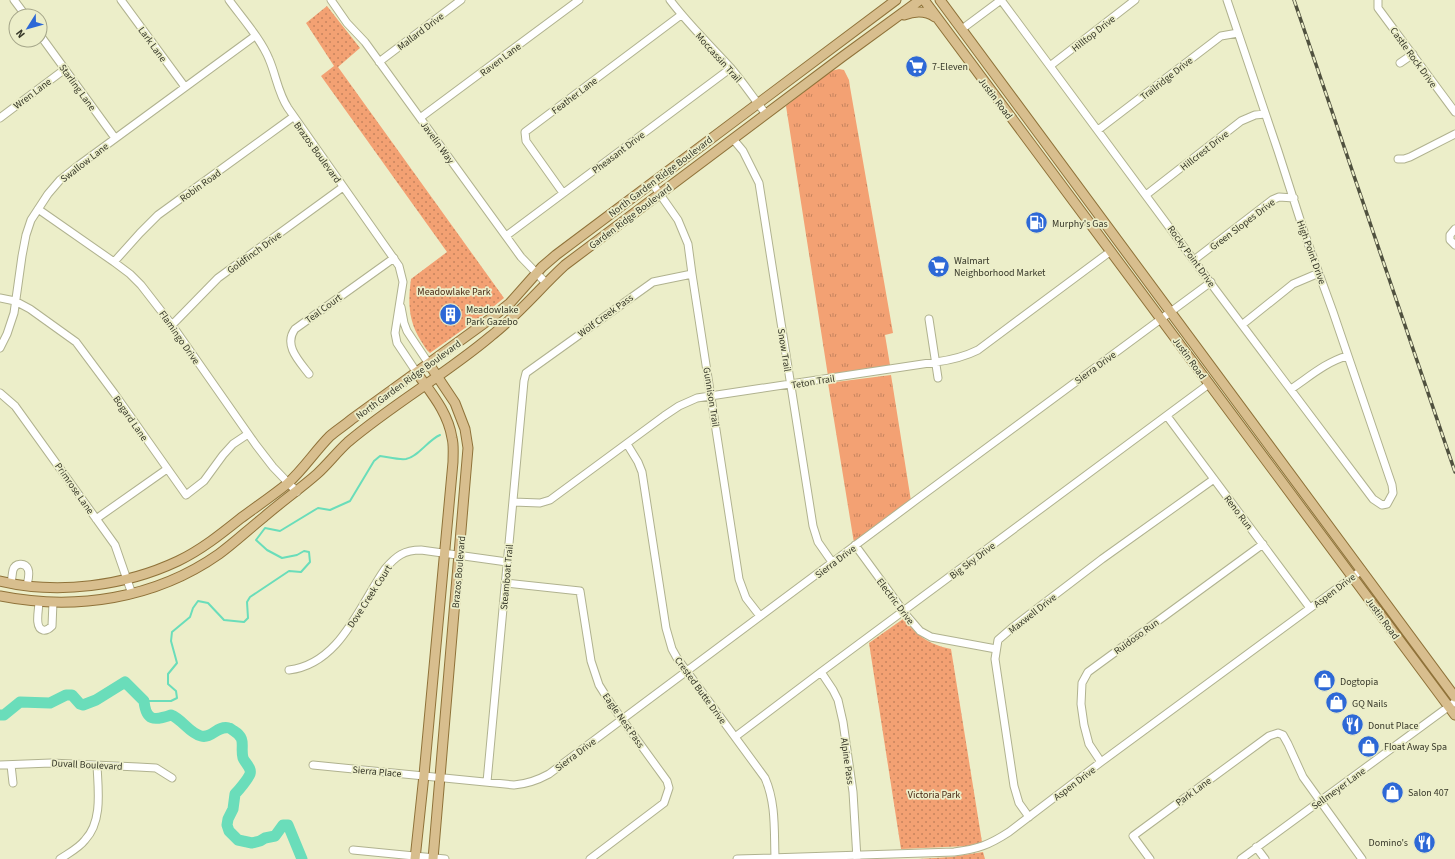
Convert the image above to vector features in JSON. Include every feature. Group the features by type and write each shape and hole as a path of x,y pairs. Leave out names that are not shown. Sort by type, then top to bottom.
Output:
{"main road":[{"path":"817,76 806,68 896,0"},
{"path":"893,19 920,0"},
{"name":"Justin Road","path":"924,0 1352,577 1452,704 1455,716"},
{"name":"Justin Road","path":"940,0 1455,697"},
{"path":"893,19 902,15 916,12 926,13 937,17"},
{"name":"Garden Ridge Boulevard","path":"425,385 490,337 514,316 565,265 893,19"},
{"name":"North Garden Ridge Boulevard","path":"0,581 27,585 68,587 99,584 142,575 178,561 198,550 288,483 330,436 510,303 536,273 556,255 806,68"},
{"path":"1053,174 1063,166"},
{"name":"Brazos Boulevard","path":"429,364 455,403 464,429 468,448 448,698 433,858"},
{"name":"Brazos Boulevard","path":"415,858 453,462 452,438 446,416 416,373"},
{"name":"North Garden Ridge Boulevard","path":"0,596 39,602 93,601 132,594 164,583 198,567 219,553 273,509 297,492 347,443 425,385"},
{"path":"1382,616 1404,636 1410,644 1416,645"},
{"path":"431,696 448,698"}],"street":[{"name":"Lark Lane","path":"121,0 185,87"},
{"name":"Brazos Boulevard","path":"229,0 255,36 269,59 282,98 293,117 399,266 402,276 401,303 404,323 407,331 429,364"},
{"name":"Mallard Drive","path":"379,62 461,0"},
{"name":"Raven Lane","path":"420,118 579,0"},
{"name":"Moccassin Trail","path":"670,0 681,15 731,68 766,114"},
{"path":"962,30 1001,0"},
{"name":"Rocky Point Drive","path":"1001,0 1373,499 1382,505 1387,504"},
{"name":"Hilltop Drive","path":"1050,66 1136,0"},
{"name":"High Point Drive","path":"1227,0 1294,198 1305,235 1392,485 1393,493 1387,504"},
{"name":"Castle Rock Drive","path":"1378,0 1378,8 1455,112"},
{"name":"Javelin Way","path":"335,2 521,257 546,283"},
{"name":"Feather Lane","path":"563,193 526,141 526,132 681,15"},
{"name":"Trailridge Drive","path":"1098,130 1221,36 1238,33"},
{"name":"Swallow Lane","path":"0,348 7,334 14,313 26,236 31,220 60,180 255,36"},
{"name":"Starling Lane","path":"48,46 115,138"},
{"path":"1400,63 1413,54"},
{"name":"Pheasant Drive","path":"506,236 731,68"},
{"name":"Wren Lane","path":"0,118 64,69"},
{"name":"Hillcrest Drive","path":"1146,195 1241,121 1255,115 1265,114"},
{"name":"Robin Road","path":"114,262 158,215 293,117"},
{"path":"1398,159 1410,157 1455,134"},
{"name":"Snow Trail","path":"733,139 743,151 759,183 813,526 818,542 832,562"},
{"name":"Gunnison Trail","path":"652,183 678,220 688,244 739,579 746,598 760,616"},
{"name":"Goldfinch Drive","path":"172,325 218,278 343,186"},
{"name":"Green Slopes Drive","path":"1194,260 1272,200 1279,197 1294,198"},
{"name":"Flamingo Drive","path":"38,209 114,262 130,274 141,285 172,325 248,434 273,467 297,492"},
{"path":"1452,232 1450,240 1455,245"},
{"name":"Teton Trail","path":"513,502 540,503 550,500 679,406 696,398 957,359 978,350 1111,251"},
{"name":"Teal Court","path":"309,374 292,349 290,335 295,329 394,258"},
{"path":"1242,324 1292,284 1319,273"},
{"name":"Wolf Creek Pass","path":"526,373 639,290 653,282 692,274"},
{"name":"Sierra Drive","path":"440,777 514,785 526,784 549,774 832,562 1211,282"},
{"name":"Bogard Lane","path":"0,298 15,301 30,309 76,342 114,393 186,496 204,481 233,444 248,434"},
{"name":"Brazos Boulevard","path":"401,303 395,333 397,343 416,373"},
{"path":"929,319 938,378"},
{"path":"1291,389 1327,364 1336,359 1347,356"},
{"name":"Steamboat Trail","path":"487,782 524,381 526,373"},
{"name":"Big Sky Drive","path":"735,737 820,672 1209,384"},
{"name":"Primrose Lane","path":"0,393 20,412 115,545 132,594"},
{"name":"Reno Run","path":"1167,416 1310,608"},
{"name":"Crested Butte Drive","path":"627,444 642,472 668,640 686,672 765,778 771,791 775,857"},
{"path":"96,519 167,469"},
{"name":"Maxwell Drive","path":"996,650 998,640 1013,627 1102,559 1214,479"},
{"name":"Ruidoso Run","path":"1101,762 1089,744 1084,725 1081,704 1082,683 1088,672 1094,665 1262,544"},
{"name":"Electric Drive","path":"855,545 920,631 931,637 996,650"},
{"name":"Dove Creek Court","path":"289,670 306,666 325,654 336,644 385,569 400,554 412,550 507,562"},
{"path":"11,583 13,570 16,566 21,564 26,566 28,570 27,585"},
{"name":"Aspen Drive","path":"737,859 775,857 857,857 954,852 981,848 993,842 1029,817 1101,762 1362,570"},
{"name":"Eagle Nest Pass","path":"505,583 580,591 591,661 599,685 622,720 667,781 669,788 664,803 590,859"},
{"path":"39,602 38,625 44,630 49,629 52,626 53,602"},
{"path":"996,650 995,659 1014,786 1019,803 1029,817"},
{"name":"Alpine Pass","path":"820,672 833,690 838,700 843,722 853,792 857,857"},
{"name":"Sellmeyer Lane","path":"1241,859 1452,704"},
{"name":"Park Lane","path":"1150,859 1133,836 1269,736 1278,733 1283,736 1303,777 1320,801"},
{"name":"Duvall Boulevard","path":"0,765 51,763 156,768 172,778"},
{"path":"11,765 13,783"},
{"path":"60,859 82,844 92,831 97,814 99,794 97,765"},
{"name":"Sierra Place","path":"313,765 440,777"},
{"path":"1320,801 1362,859"},
{"path":"1256,847 1265,859"},
{"path":"353,850 415,858 445,859"}],"green space":[{"name":"Meadowlake Park","path":"327,6 360,48 338,67 504,298 482,316 430,353 417,333 411,318 409,295 411,279 447,252 321,76 334,66 306,23"},
{"path":"839,69 844,70 849,80 893,333 885,335 890,365 828,376 786,106 831,71"},
{"path":"891,375 911,501 854,543 828,383"},
{"name":"Victoria Park","path":"903,619 929,642 951,649 982,842 967,846 901,849 869,643"},
{"path":"983,852 985,859 918,859 951,857"}],"waterway":[{"path":"144,701 171,701 177,698 176,691 168,684 168,674 177,663 171,641 172,632 190,617 193,608 198,601 208,603 224,620 244,622 248,618 247,602 250,597 289,571 301,572 310,562 309,552 304,551 297,555 282,558 267,550 256,540 265,528 280,531 318,508 330,510 350,501 374,461 380,456 400,459 410,458 440,435"},
{"path":"0,715 4,715 20,702 50,703 66,695 72,695 80,704 83,705 96,700 125,682 144,701 145,708 149,716 152,718 160,718 171,715 193,732 201,736 208,736 221,728 230,728 238,734 242,740 242,754 249,768 250,774 235,794 233,809 227,825 229,831 238,840 252,843 275,836 283,825 288,825 302,859"}],"railway":[{"path":"1294,0 1455,472"}],"place":[{"name":"7-Eleven","path":"916,66"},
{"name":"Murphy's Gas","path":"1036,223"},
{"name":"Walmart Neighborhood Market","path":"938,266"},
{"name":"Meadowlake Park Gazebo","path":"451,315"},
{"name":"Dogtopia","path":"1325,681"},
{"name":"GQ Nails","path":"1337,703"},
{"name":"Donut Place","path":"1352,725"},
{"name":"Float Away Spa","path":"1368,746"},
{"name":"Salon 407","path":"1392,792"},
{"name":"Domino's","path":"1424,842"}]}
